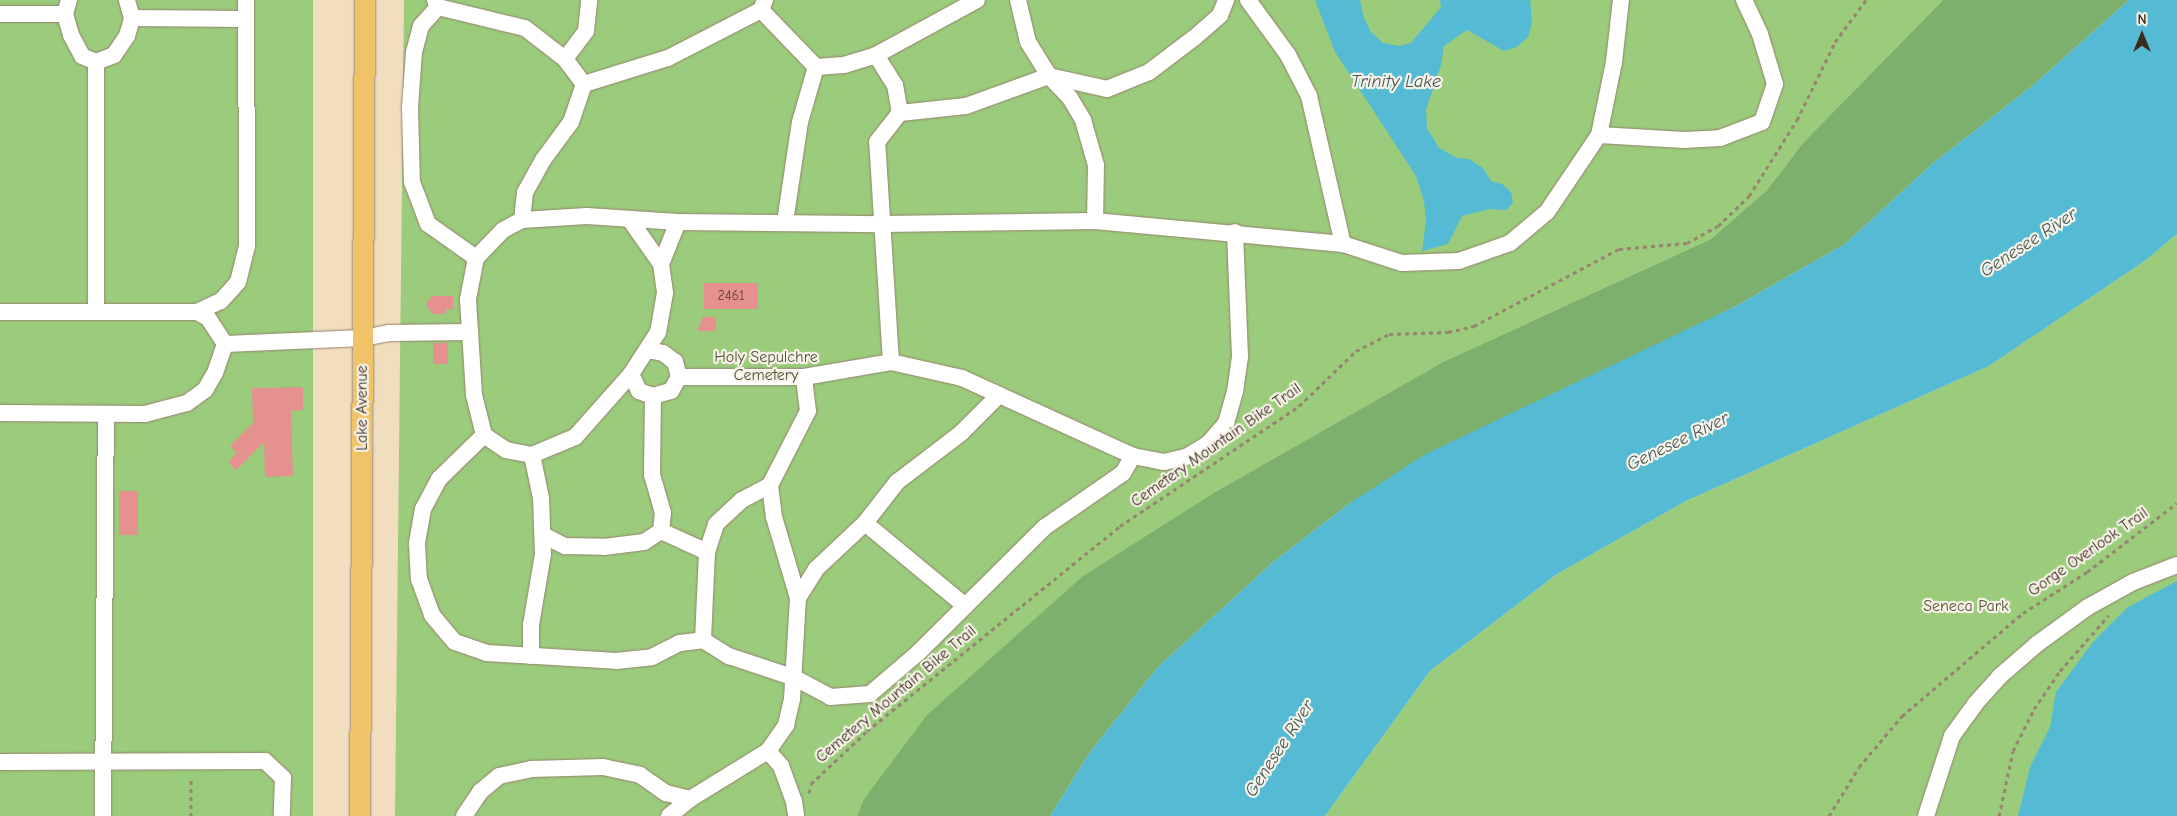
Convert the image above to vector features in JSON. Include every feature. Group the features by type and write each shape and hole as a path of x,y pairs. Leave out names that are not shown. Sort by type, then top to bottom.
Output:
{"main road":[{"name":"Lake Avenue","path":"360,816 365,0"}],"lane":[{"path":"0,14 67,7 71,35 82,56 96,62 114,55 127,36 132,18 126,0"},
{"path":"0,312 197,312 220,301 238,282 247,246 246,0"},
{"path":"565,59 586,31 589,0"},
{"path":"816,68 844,65 876,55 977,0"},
{"path":"1018,0 1028,42 1049,76 1070,98 1083,120 1096,165 1095,221"},
{"path":"891,362 884,224 876,177 876,142 900,113 966,106 1049,76 1108,89 1149,72 1220,15 1226,0"},
{"path":"1248,0 1288,55 1310,96 1343,244"},
{"path":"630,220 661,264 665,293 658,332 648,350 630,374 575,437 532,455 506,450 484,435 474,395 468,299 476,258 504,230 522,220 587,216 678,222 884,224 1095,221 1235,232 1343,244 1402,263 1460,261 1510,243 1547,212 1599,135 1614,62 1621,0"},
{"path":"1599,135 1684,140 1720,138 1762,122 1775,84 1760,34 1744,0"},
{"path":"476,258 428,224 412,182 410,108 414,52 421,26 437,4 525,28 565,59 584,84"},
{"path":"584,84 668,58 763,5 816,68"},
{"path":"132,18 246,19"},
{"path":"876,55 895,85 900,113"},
{"path":"96,62 96,312"},
{"path":"785,222 800,122 816,68"},
{"path":"522,220 525,192 543,160 571,122 584,84"},
{"path":"661,264 678,222"},
{"path":"679,377 804,377 891,362 962,378 1134,456 1164,462 1186,457 1208,444 1226,423 1240,357 1235,232"},
{"path":"197,312 208,318 225,344"},
{"path":"225,344 363,338 389,333 470,332"},
{"path":"0,413 145,414 187,403 205,390 216,373 225,344"},
{"path":"630,374 639,391 653,396 671,391 679,377 675,362 663,353 648,350"},
{"path":"703,640 707,552 716,524 742,500 770,485 808,412 804,377"},
{"path":"798,598 816,569 865,523 897,482 961,432 999,395"},
{"path":"653,396 652,475 663,514 661,531"},
{"path":"103,816 106,414"},
{"path":"484,435 439,479 423,509 417,544 419,579 432,616 455,642 488,653 616,661 652,656 680,643 703,640 729,656 795,678 830,697 870,694 919,652 964,605 1045,527 1123,473 1134,456"},
{"path":"532,455 542,498 543,535 543,554 531,625 532,656"},
{"path":"668,816 690,799 768,751 786,725 795,678 798,598 774,517 770,485"},
{"path":"865,523 964,605"},
{"path":"543,535 565,546 604,548 644,542 661,531"},
{"path":"661,531 707,552"},
{"path":"1926,816 1952,736 1974,704 1999,677 2037,644 2088,607 2133,582 2177,565"},
{"path":"768,751 781,766 794,801 796,816"},
{"path":"0,762 265,762 283,778 282,816"},
{"path":"464,816 480,792 499,776 531,769 603,767 640,775 666,793 690,799"}],"path":[{"name":"Cemetery Mountain Bike Trail","path":"807,800 811,784 875,725 1120,526 1299,406 1356,351 1389,334 1448,332 1474,326 1619,249 1687,243 1718,226 1749,196 1797,120 1835,42 1866,0"},
{"name":"Gorge Overlook Trail","path":"1829,816 1859,767 1902,716 2022,613 2087,572 2177,503"},
{"path":"1999,816 2013,751 2034,709 2060,671 2111,613"},
{"path":"191,761 191,816"}],"green space":[{"path":"0,0 313,0 313,816 0,816"},
{"name":"Holy Sepulchre Cemetery","path":"404,0 1943,0 1803,143 1767,190 1711,239 1443,362 1217,491 864,799 857,816 395,816"},
{"path":"1943,0 2129,0 2032,86 1932,164 1845,244 1736,306 1350,503 1273,562 1157,668 1090,752 1050,816 857,816 864,799 927,715 1083,576 1217,491 1443,362 1711,239 1767,190 1803,143"},
{"name":"Seneca Park","path":"2177,234 2177,816 1325,816 1430,671 1557,574 1686,501 1989,366 2146,260"}],"water":[{"name":"Trinity Lake","path":"1315,0 1360,0 1363,15 1371,32 1383,43 1399,46 1411,43 1441,7 1440,0 1530,0 1532,23 1528,37 1517,47 1504,51 1467,30 1444,46 1441,65 1426,110 1427,128 1439,148 1457,158 1469,159 1483,168 1491,181 1502,184 1511,192 1513,203 1506,210 1490,209 1462,216 1448,244 1422,251 1426,221 1424,201 1416,176 1335,52"},
{"name":"Genesee River","path":"2129,0 2177,0 2177,234 2146,260 1989,366 1686,501 1557,574 1430,671 1325,816 1050,816 1090,752 1157,668 1273,562 1350,503 1424,455 1736,306 1845,244 1932,164 2032,86"},
{"path":"2177,581 2177,816 2018,816 2030,767 2050,727 2056,692 2093,642 2128,607"}],"building":[{"path":"704,283 758,283 758,309 704,309"},
{"path":"432,296 453,296 453,309 446,309 446,314 432,314 426,304"},
{"path":"703,317 716,317 716,331 697,331"},
{"path":"433,343 448,343 448,364 433,364"},
{"path":"303,387 303,410 291,411 293,476 265,477 264,442 236,470 228,462 237,453 230,446 253,423 252,388"},
{"path":"119,491 138,491 138,535 119,535"}]}
